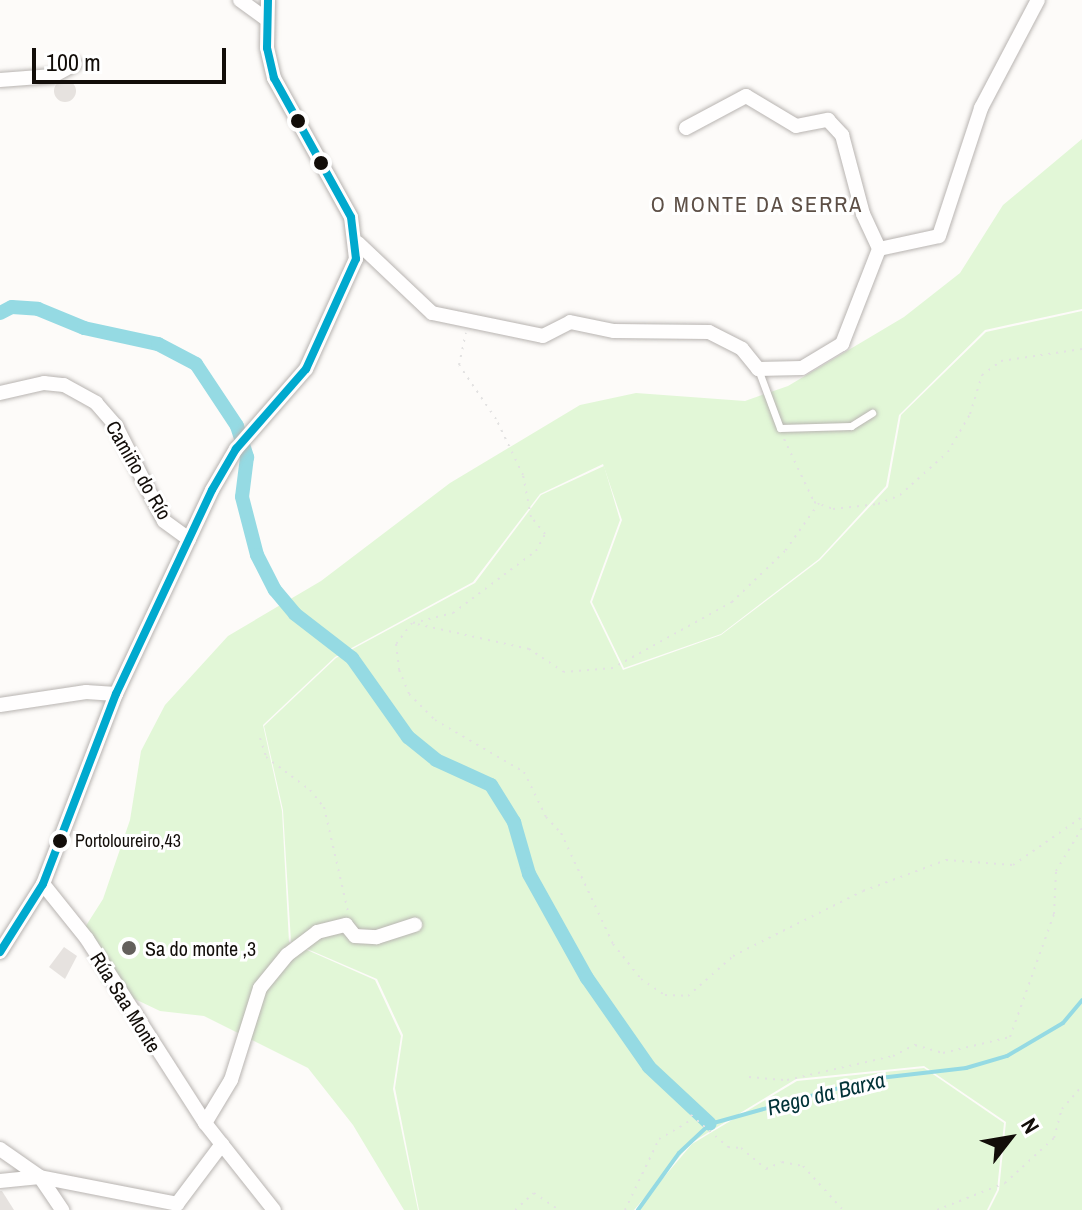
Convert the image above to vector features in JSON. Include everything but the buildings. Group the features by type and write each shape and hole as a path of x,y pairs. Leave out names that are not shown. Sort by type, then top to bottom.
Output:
{"street":[{"path":"240,0 265,18"},
{"path":"0,952 43,884 116,694 189,539 236,449 306,369 345,289 358,243 351,217 279,92 265,18 268,0"},
{"path":"879,249 939,236 981,108 1038,0"},
{"path":"0,80 53,76 75,64"},
{"path":"358,243 432,313 468,323 543,336 570,322 614,331 709,332 742,349 758,369 802,368 842,344 879,249 863,214 842,135 828,120 796,126 746,96 686,128"},
{"name":"Camiño do Río","path":"0,393 44,383 64,385 96,403 116,426 164,521 189,539"},
{"path":"0,705 86,692 116,694"},
{"name":"Rúa Saa Monte","path":"43,884 87,939 205,1123 274,1210"},
{"path":"205,1123 231,1080 260,988 303,941 317,932 346,925 355,936 377,937 415,925"},
{"path":"0,1181 40,1177 177,1207 222,1144"},
{"path":"0,1149 40,1177 62,1210"}],"lane":[{"path":"758,369 780,428 851,426 872,413"}],"path":[{"path":"468,323 459,365 496,419 523,475 531,517 545,534 536,551 453,613 412,623 396,644 409,694 450,731 524,772 546,817 561,833 613,944 641,979 665,995 688,996 733,956 891,881 946,860 1013,865 1082,817"},
{"path":"780,428 801,483 819,503 833,509 878,504 900,495 948,452 970,414 982,375 1001,361 1082,349"},
{"path":"412,623 529,649 564,672 613,668 732,602 785,551 819,503"},
{"path":"260,738 266,757 310,790 324,807 346,894 346,925"},
{"path":"749,1077 787,1080 893,1056 915,1045 943,1053 1010,1037 1054,914 1056,871 1082,828"},
{"path":"937,1210 1005,1183 1054,1138 1062,1109 1082,1086"},
{"path":"625,1210 659,1139 687,1123 691,1115 728,1147 741,1148 766,1169 782,1162 803,1166 843,1210"},
{"path":"515,1210 534,1193 559,1210"}],"green space":[{"path":"1082,139 1082,309 985,330 899,415 886,486 819,559 721,634 624,668 592,602 622,520 603,464 540,494 473,582 335,657 263,725 282,811 289,942 375,980 401,1036 393,1089 418,1210 404,1210 353,1125 308,1068 204,1016 160,1011 101,983 82,932 103,899 130,820 141,751 165,705 228,636 321,581 450,483 580,405 636,393 745,401 788,386 904,317 960,273 1003,205"},
{"path":"1082,311 1082,1210 989,1210 999,1190 1006,1122 924,1066 796,1079 691,1143 634,1210 419,1210 395,1088 403,1035 377,979 291,942 283,810 264,726 336,658 475,583 541,495 604,466 620,520 590,602 623,670 721,635 820,560 888,487 901,415 986,332"},
{"path":"924,1068 1004,1123 997,1190 987,1210 636,1210 692,1144 797,1081"}],"waterway":[{"path":"0,313 12,307 38,309 84,328 158,344 196,364 237,426 247,457 242,497 257,555 275,590 295,614 352,658 408,737 436,760 491,785 514,822 529,874 587,978 649,1067 710,1124"},
{"name":"Rego da Barxa","path":"638,1210 679,1153 710,1124 871,1079 966,1068 1007,1056 1063,1023 1082,1000"}],"transit line":[{"path":"0,952 43,884 116,694 212,490 236,449 306,369 356,259 351,217 274,78 267,48 268,0"}],"place":[{"name":"Portoloureiro,43","path":"60,841"},
{"name":"Sa do monte ,3","path":"129,948"}],"district":[{"name":"O MONTE DA SERRA","path":"757,205"}]}
